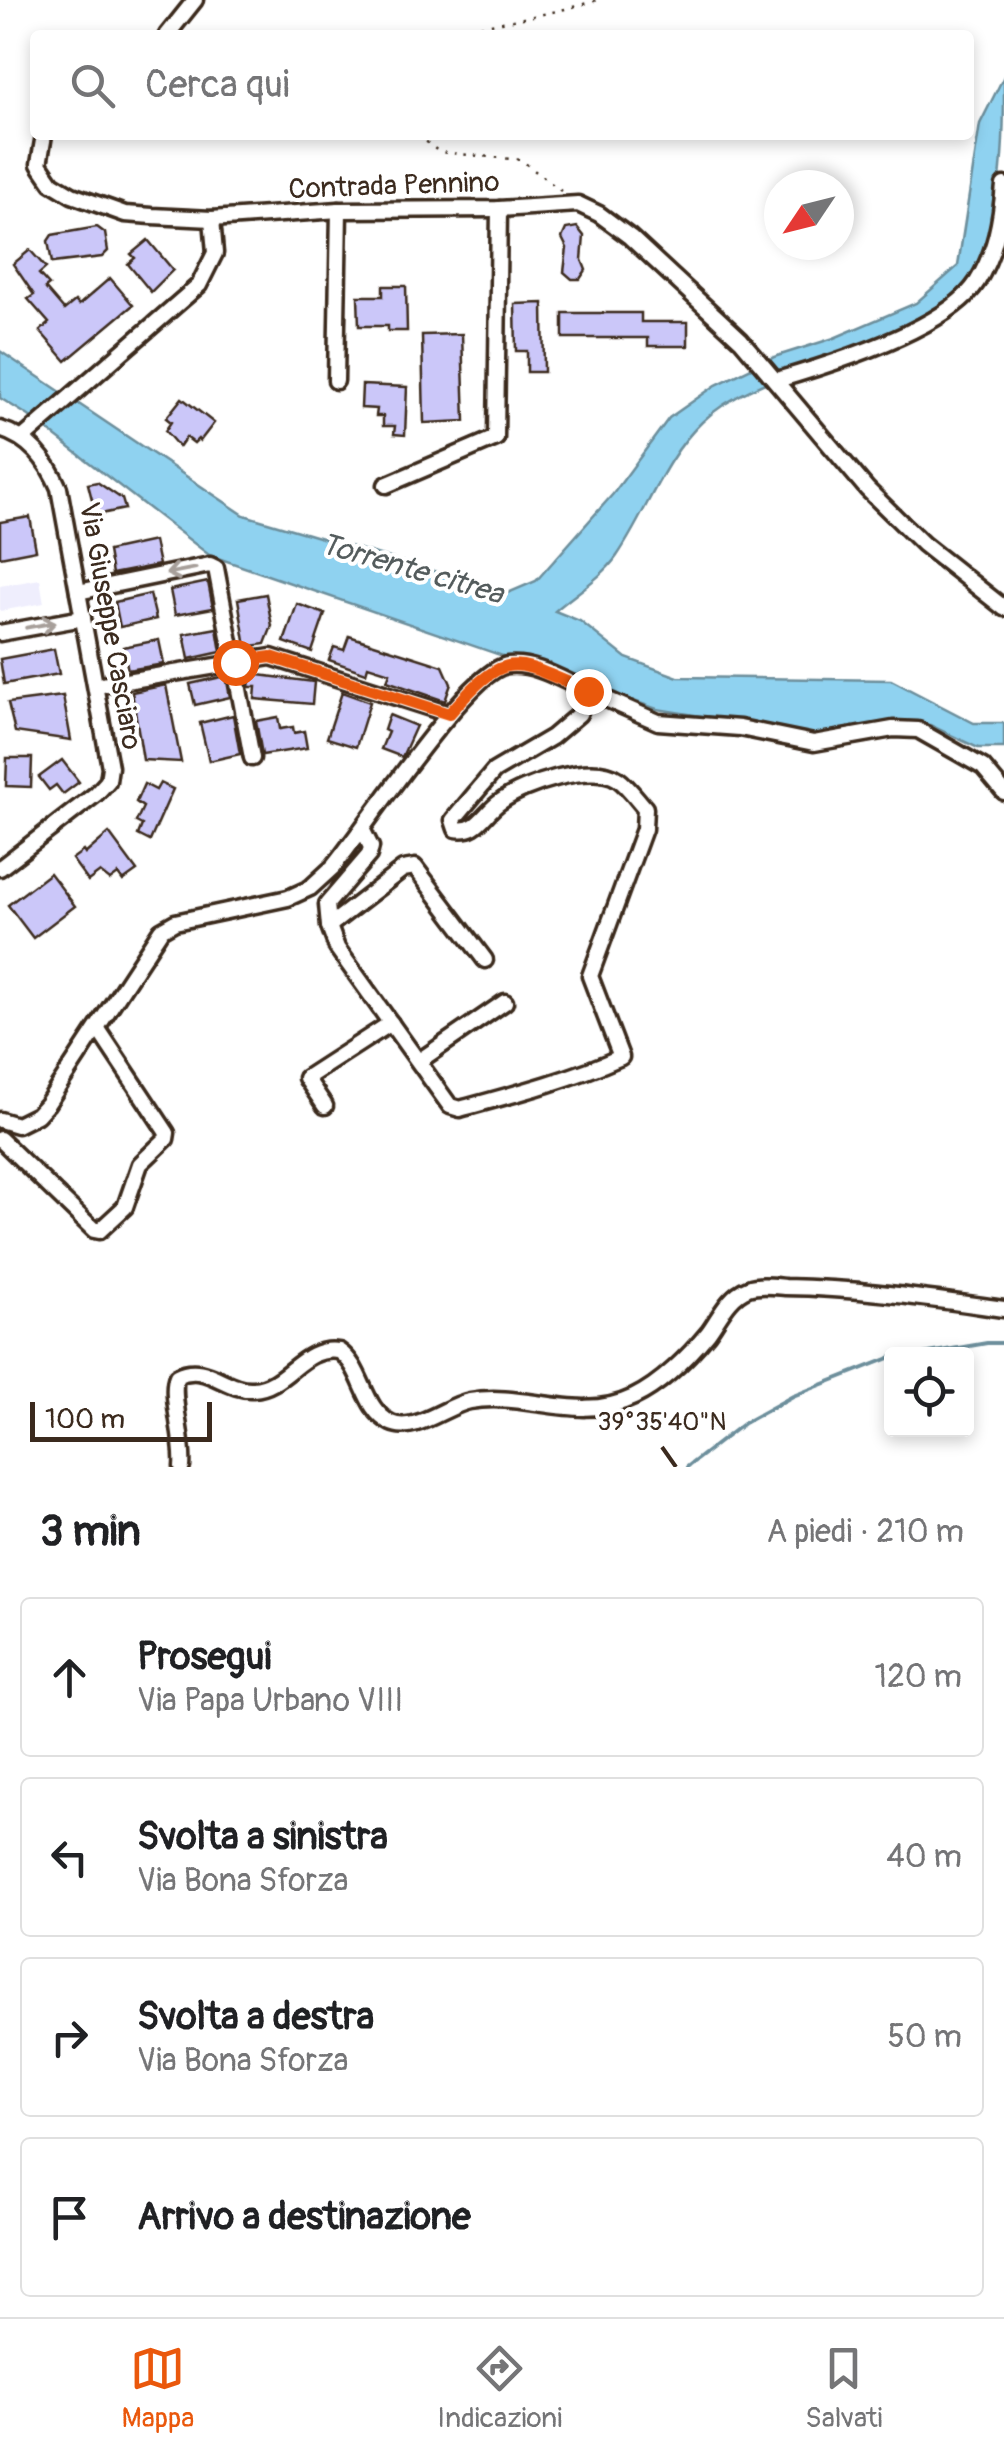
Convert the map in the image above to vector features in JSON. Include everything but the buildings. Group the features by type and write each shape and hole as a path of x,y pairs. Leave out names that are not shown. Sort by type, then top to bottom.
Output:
{"street":[{"path":"172,30 195,0"},
{"name":"Contrada Pennino","path":"43,140 42,172 52,183 72,195 126,214 212,219 339,210 500,209 578,204"},
{"path":"777,380 856,357 960,300 977,283 1001,226 1004,185"},
{"path":"578,204 600,214 630,237 760,360 867,489 922,544 1004,608"},
{"path":"386,485 496,438 500,209"},
{"path":"336,381 339,210"},
{"path":"23,438 199,285 214,253 212,219"},
{"name":"Via Giuseppe Casciaro","path":"0,429 23,438 51,469 59,488 110,767 108,781 96,794 0,868"},
{"path":"78,592 210,565 216,568 252,758"},
{"path":"0,633 83,618"},
{"path":"96,686 271,657 449,714"},
{"path":"0,1120 18,1126 37,1115 98,1029 160,930 175,922 288,898 310,888 363,831 449,714 479,680 503,665 525,664 658,722 740,728 814,744 893,729 918,730 983,767 1004,792"},
{"path":"363,831 371,847 369,855 327,904 329,926 337,948 454,1109 580,1075 621,1057 590,976 644,828 645,808 616,778 581,771 518,792 497,804 467,831 456,829 453,820 494,771 529,752 580,714 588,691"},
{"path":"329,926 404,870 415,866 485,960"},
{"path":"418,1061 506,1002"},
{"path":"325,1106 306,1078 390,1023"},
{"path":"0,1139 94,1230 99,1231 124,1207 140,1164 166,1139 164,1127 98,1029"},
{"path":"182,1467 183,1438 174,1380 194,1370 253,1389 274,1382 314,1352 339,1351 353,1366 377,1412 390,1423 406,1426 478,1400 536,1402 563,1410 616,1404 635,1397 695,1347 730,1302 758,1286 830,1286 1004,1309"}],"path":[{"path":"461,30 557,13 596,0"},
{"name":"Contrada Pennino","path":"424,140 438,152 521,160 578,204"}],"shaded area":[{"path":"40,579 44,603 0,611 0,586"}],"water":[{"name":"Torrente citrea","path":"1004,76 1000,182 989,234 968,282 943,303 901,327 837,357 759,386 715,411 676,452 611,564 555,611 580,621 626,658 678,677 891,680 974,723 1004,723 1004,748 978,748 930,725 815,734 657,709 209,555 29,416 0,398 0,351 244,515 508,593 536,581 613,494 669,418 716,385 774,357 834,338 916,303 958,266 980,124"}],"waterway":[{"path":"964,1347 1004,1343"},
{"path":"687,1467 744,1423 793,1396 884,1360"}],"route":[{"path":"235,662 271,657 449,714 479,680 503,665 525,664 588,691"}]}
